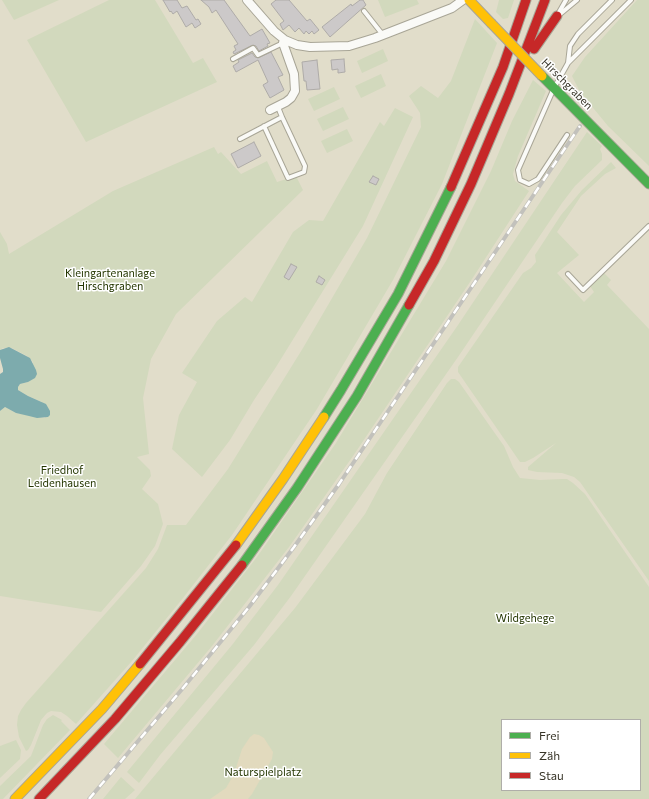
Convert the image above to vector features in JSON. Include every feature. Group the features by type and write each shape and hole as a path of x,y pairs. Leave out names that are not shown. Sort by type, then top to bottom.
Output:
{"main road":[{"name":"Hirschgraben","path":"469,0 649,184"},
{"path":"15,799 102,709 228,556 284,479 337,396 398,294 456,177 503,67 526,0"},
{"path":"39,799 115,719 180,642 241,566 297,488 357,396 434,261 472,184 509,94 545,0"},
{"path":"509,94 542,35 557,16"}],"street":[{"path":"247,0 284,42 294,74 296,91 291,98 274,109"},
{"path":"284,42 310,47 349,46 383,35 452,8 463,0"}],"lane":[{"path":"557,16 566,0"},
{"path":"557,16 577,0"},
{"path":"568,63 570,46 578,34 612,0"},
{"path":"567,135 538,179 529,184 520,180 518,170 554,88 568,63 630,0"},
{"path":"364,11 383,35"},
{"path":"233,59 253,48 258,55 284,42"},
{"path":"264,126 288,178 304,172 305,166 282,117 274,109"},
{"path":"240,139 282,117"},
{"path":"568,274 584,290 649,226"}],"green space":[{"path":"2,0 59,0 14,20"},
{"path":"109,0 155,0 193,63 203,58 217,82 86,142 27,40"},
{"path":"378,0 417,0 419,4 385,17"},
{"path":"499,0 514,0 508,18 503,19 496,12"},
{"path":"637,0 649,0 649,166 608,126 580,92 572,76 585,57"},
{"path":"475,19 497,43 442,184 393,280 317,409 232,535 132,661 76,724 61,712 51,711 47,713 41,720 31,745 26,751 19,737 17,725 18,716 21,710 146,568 158,549 167,525 186,525 228,469 303,348 367,238 421,127 420,113 409,96 421,86 438,98 451,81"},
{"path":"383,49 388,61 362,73 357,61"},
{"path":"381,74 386,86 361,98 355,86"},
{"path":"533,80 546,91 518,156 513,174 515,181 529,191 472,279 353,456 289,547 212,646 118,758 104,744 197,634 257,557 336,443 446,261 491,171 512,121"},
{"path":"334,87 340,99 314,111 308,99"},
{"path":"343,107 349,119 323,131 317,119"},
{"path":"395,108 413,117 363,226 230,440 202,477 172,449 179,415 197,382 182,373 217,321 245,297 252,302 293,232 309,220 323,221 380,122 384,126"},
{"path":"347,129 353,141 327,153 321,141"},
{"path":"587,132 602,146 600,149 602,160 575,186 562,203 458,357 291,596 254,645 160,755 139,783 127,772 232,645 278,585 458,325"},
{"path":"214,147 218,154 221,152 241,174 267,161 277,182 296,176 303,190 176,314 151,359 143,398 149,454 137,457 150,470 151,476 142,489 158,504 163,524 155,546 141,566 101,612 0,596 0,411 5,407 16,413 45,418 42,402 18,390 20,384 28,382 33,362 27,356 12,348 3,348 0,350 0,232 7,244 9,254 113,191"},
{"path":"611,162 616,168 605,174 581,196 557,232 579,255 557,273 584,302 594,292 590,286 604,273 611,280 607,285 649,329 649,581 580,482 574,477 562,473 537,472 528,470 528,467 556,443 533,458 525,462 520,462 458,372 458,367 523,273 531,268 536,262 535,255 561,215 582,190"},
{"path":"451,379 455,379 459,382 504,446 513,467 520,478 540,480 567,479 585,494 649,587 649,799 135,799 295,608 365,514 387,473 447,383"},
{"path":"53,715 62,720 61,721 70,730 3,799 0,799 0,786 31,756 43,725 47,719"},
{"path":"16,740 21,750 20,759 0,778 0,746"},
{"path":"121,777 135,790 125,799 103,799"}],"sand":[{"path":"254,734 264,738 273,752 272,759 252,794 248,799 210,799 226,788 234,774 242,749 250,737"}],"water":[{"path":"9,347 30,358 37,374 35,378 20,384 18,390 46,404 50,411 50,415 48,417 37,418 16,413 5,407 0,411 0,374 3,372 3,369 0,358 0,350"}],"building":[{"path":"163,0 177,0 182,8 187,6 196,20 198,19 201,24 195,28 192,23 186,27 177,11 173,14 171,11 170,12"},
{"path":"201,0 224,0 250,36 262,29 270,43 267,44 268,46 259,51 256,46 253,45 234,54 233,52 236,50 234,46 238,44 216,10 212,13 209,7"},
{"path":"276,0 289,0 307,21 310,19 319,30 314,34 312,31 309,34 306,31 304,34 299,28 295,32 289,25 283,30 280,24 284,21 271,4"},
{"path":"360,0 363,0 366,5 330,37 322,27 351,4 352,6"},
{"path":"271,52 283,75 278,77 284,90 270,98 263,85 268,82 258,60 236,72 233,66 239,62 238,60 252,53 258,58"},
{"path":"344,59 345,72 338,73 338,69 332,70 331,60"},
{"path":"317,60 320,89 307,90 306,81 304,81 302,62"},
{"path":"254,142 261,156 238,168 231,154"},
{"path":"373,176 379,179 376,185 369,182"},
{"path":"291,264 297,267 289,280 284,277"},
{"path":"319,276 325,280 322,285 316,282"}],"railway":[{"path":"89,799 249,607 294,547 339,484 580,126"}],"traffic: fast":[{"path":"542,76 649,184"},
{"path":"324,417 398,294 451,187"},
{"path":"242,565 297,488 357,396 409,305"}],"traffic: slow":[{"path":"469,0 491,23"},
{"path":"491,23 542,76"},
{"path":"236,545 283,479 324,417"},
{"path":"15,799 102,709 140,664"}],"traffic: jam":[{"path":"451,187 503,67 526,0"},
{"path":"409,305 434,261 471,184 509,94 545,0"},
{"path":"534,49 557,16"},
{"path":"140,664 236,545"},
{"path":"39,799 115,719 242,565"}],"park label":[{"name":"Kleingartenanlage Hirschgraben","path":"110,279"},
{"name":"Friedhof Leidenhausen","path":"62,476"},
{"name":"Wildgehege","path":"525,618"},
{"name":"Naturspielplatz","path":"263,772"}]}
